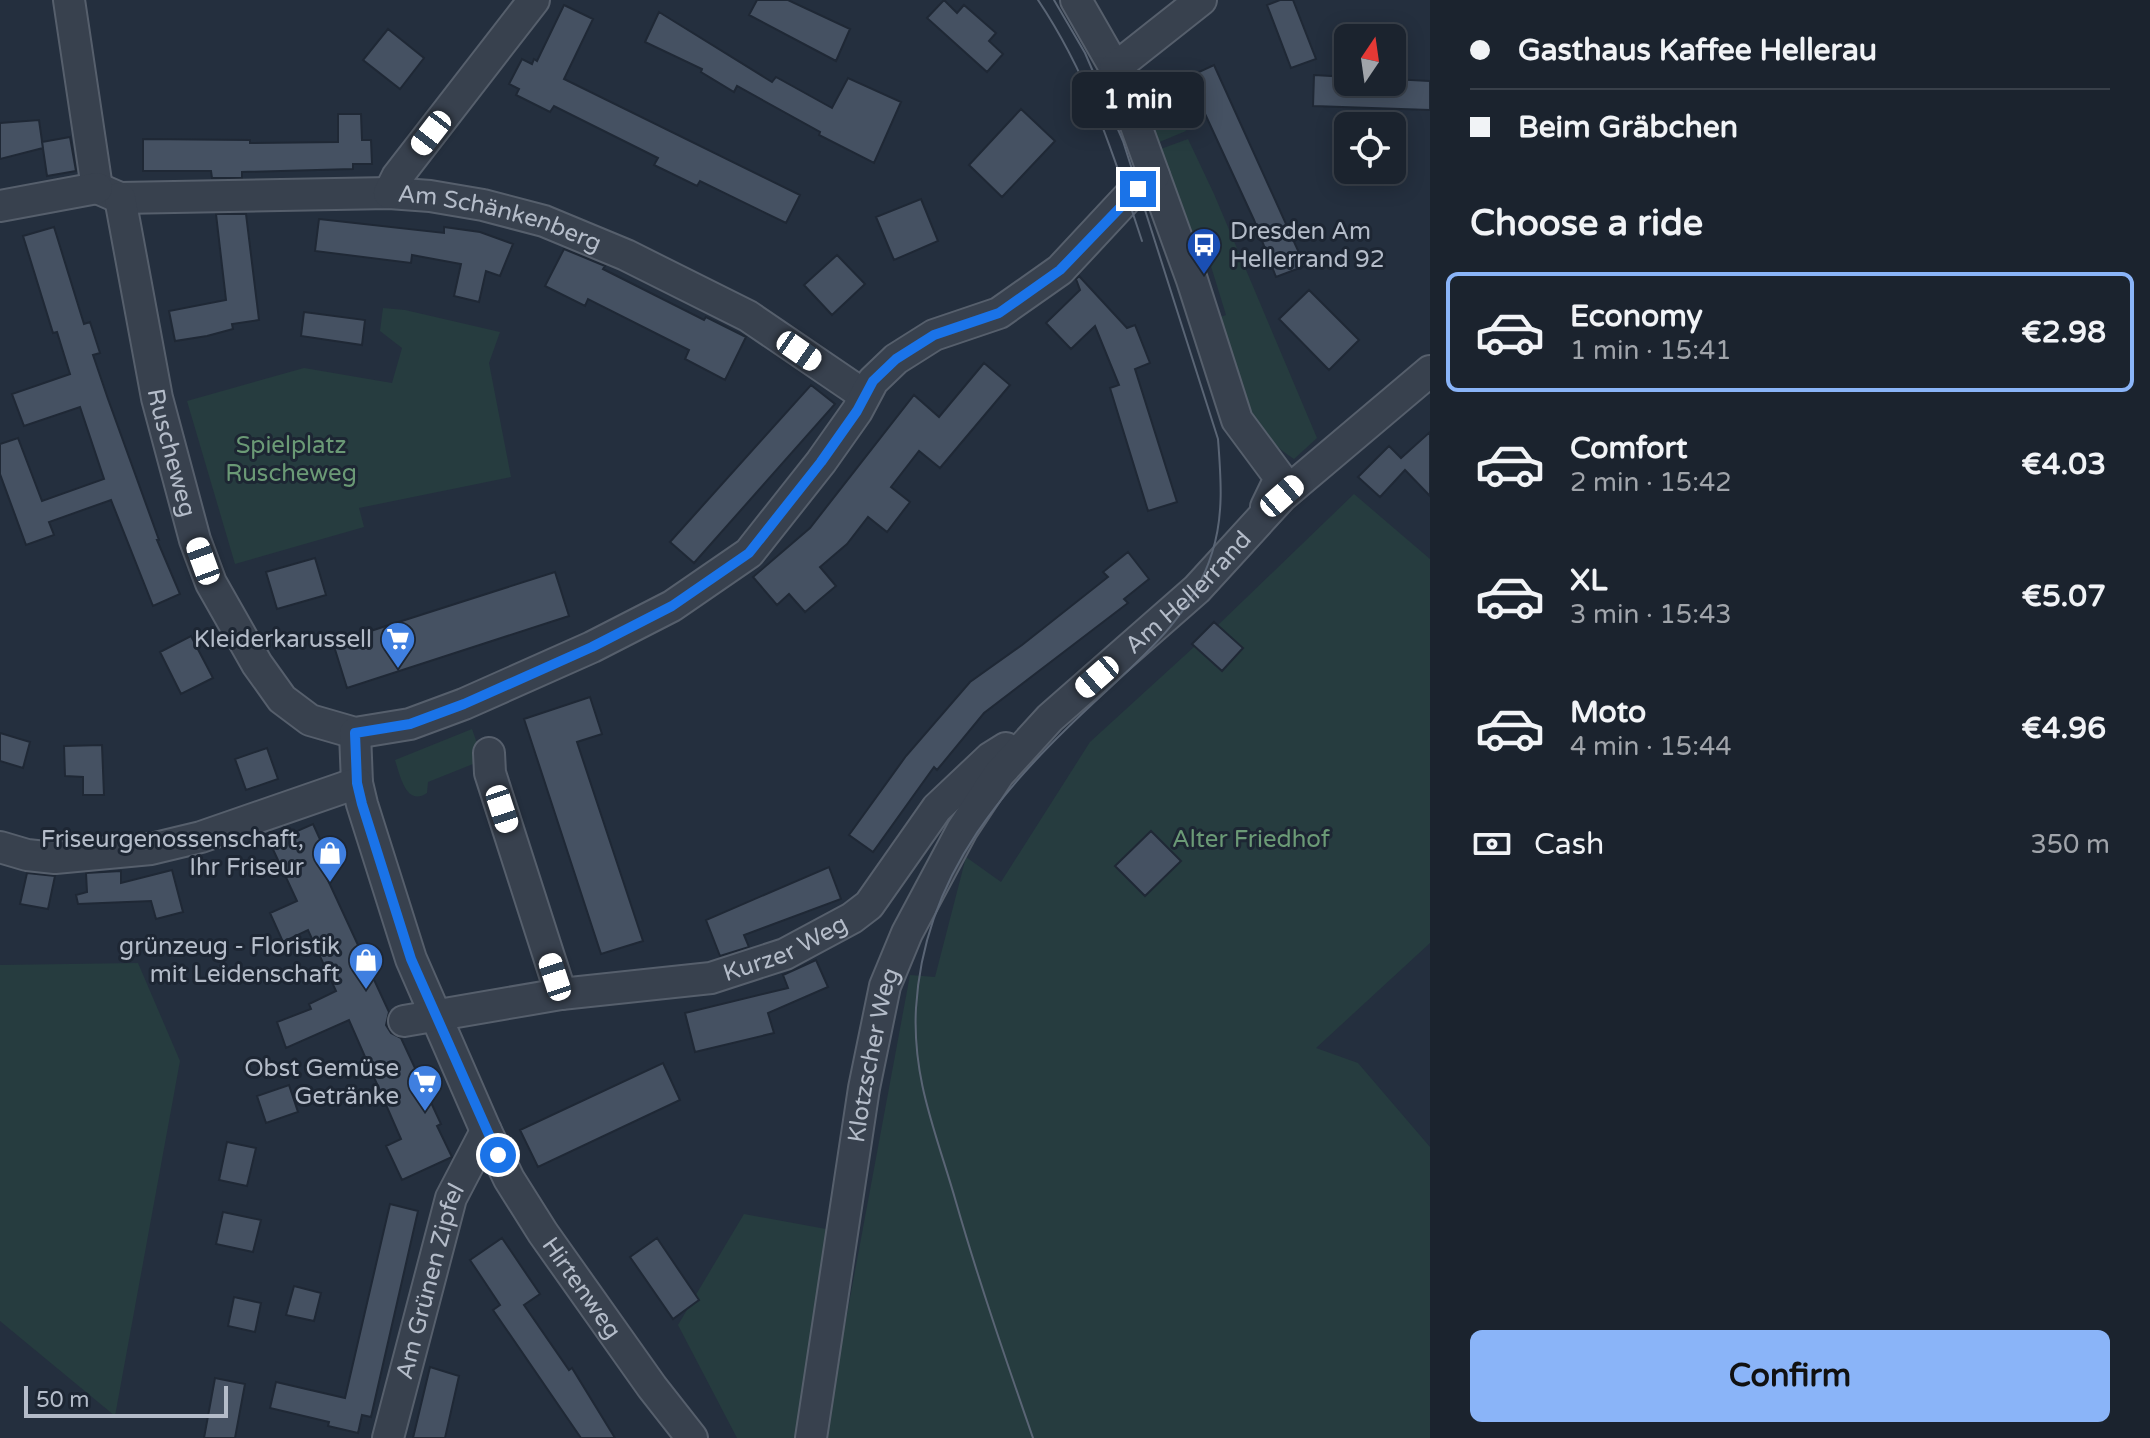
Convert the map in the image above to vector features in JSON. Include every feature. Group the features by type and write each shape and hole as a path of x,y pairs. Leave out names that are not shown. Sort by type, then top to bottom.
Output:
{"street":[{"name":"Ruscheweg","path":"69,0 108,193 157,398 195,540 211,583 257,664 282,699 310,720 355,733"},
{"path":"389,193 397,177 534,0"},
{"path":"1076,0 1115,68 1192,280 1237,420 1280,478 1260,520"},
{"path":"1115,68 1201,0"},
{"path":"355,733 410,724 464,704 592,647 672,606 749,553 821,462 857,411 873,381 896,359 934,335 999,313 1060,270 1128,197 1154,176"},
{"name":"Am Schänkenberg","path":"0,206 108,193 389,193 483,205 544,221 626,255 748,316 864,395"},
{"name":"Am Hellerrand","path":"1050,718 1190,596 1282,496 1430,371"},
{"name":"Kurzer Weg","path":"404,1021 561,994 711,978 785,954 852,918 869,905 937,808 990,758 1050,718"},
{"name":"Klotzscher Weg","path":"811,1438 864,1088 885,986 907,933 962,830 999,774 1050,718"},
{"name":"Hirtenweg","path":"355,733 357,783 411,959 486,1131 509,1179 543,1233 692,1438"},
{"path":"489,753 490,773 561,994"},
{"path":"0,847 27,855 55,858 151,849 201,837 357,783"},
{"name":"Am Grünen Zipfel","path":"388,1438 451,1198 486,1131"}],"green space":[{"path":"1153,69 1186,131 1157,143 1148,106"},
{"path":"1188,139 1317,438 1294,459 1263,432 1242,397 1215,319 1226,315 1206,250 1194,254 1158,150"},
{"name":"Spielplatz Ruscheweg","path":"383,308 405,310 500,332 489,363 511,477 359,508 364,527 235,564 187,401 304,368 392,383 402,348 380,331"},
{"name":"Alter Friedhof","path":"1354,494 1430,559 1430,943 1316,1048 1358,1063 1430,1147 1430,1438 824,1438 910,975 935,977 966,857 1001,882 1090,742 1217,626"},
{"path":"472,729 483,760 428,782 427,793 414,796 409,793 395,760"},
{"path":"138,963 180,1061 115,1416 0,1321 0,965"},
{"path":"744,1214 837,1231 804,1438 737,1438 678,1325"}],"building":[{"path":"757,0 788,0 850,29 836,61 749,15"},
{"path":"944,0 957,13 964,5 996,33 989,41 1003,54 987,72 927,18"},
{"path":"1280,0 1293,0 1316,59 1291,68 1267,5"},
{"path":"564,5 593,19 564,79 800,195 786,223 700,181 697,186 654,165 658,158 554,106 550,112 516,95 519,89 509,84 522,59 532,64 534,59 537,61"},
{"path":"659,12 772,82 776,77 832,108 848,78 901,102 874,163 819,135 820,132 737,86 734,92 701,72 702,69 645,42"},
{"path":"388,29 424,58 400,89 363,60"},
{"path":"1214,65 1305,266 1276,277 1254,220 1188,77"},
{"path":"1314,75 1334,76 1334,96 1406,96 1406,80 1430,81 1430,110 1313,106"},
{"path":"1021,109 1055,141 1002,197 969,165"},
{"path":"338,114 361,114 362,140 371,140 372,164 353,164 353,169 242,172 242,178 212,178 211,171 143,171 143,139 338,142"},
{"path":"39,120 43,148 0,159 0,123"},
{"path":"70,137 76,171 47,176 42,142"},
{"path":"921,199 938,241 894,260 876,217"},
{"path":"216,214 246,214 259,320 232,324 233,329 207,336 175,341 169,311 226,300"},
{"path":"319,219 444,233 444,227 480,232 513,244 500,276 486,271 479,302 454,296 461,264 412,255 411,263 315,251"},
{"path":"54,227 84,324 90,322 100,353 93,355 108,399 157,540 180,594 153,606 111,500 49,522 54,535 26,545 0,474 0,444 18,438 42,501 104,479 80,407 24,426 12,394 70,374 57,332 53,333 23,236"},
{"path":"564,249 605,266 603,269 704,320 706,317 746,337 725,380 685,359 689,350 588,299 585,306 545,286"},
{"path":"837,255 865,284 832,315 804,285"},
{"path":"1079,276 1127,328 1135,325 1150,363 1135,369 1177,502 1148,511 1110,388 1119,385 1095,326 1071,349 1046,323 1080,290 1076,279"},
{"path":"1309,290 1359,340 1329,370 1279,319"},
{"path":"304,312 365,320 362,345 301,336"},
{"path":"984,363 1010,385 940,468 919,451 891,487 910,502 887,532 868,517 847,544 820,567 836,586 805,612 789,594 777,605 753,577 810,528 914,395 939,417"},
{"path":"811,385 835,404 694,563 670,542"},
{"path":"1430,432 1430,496 1405,470 1380,497 1358,477 1389,446 1401,458"},
{"path":"1128,552 1149,579 1124,599 1128,603 984,713 937,770 934,767 873,852 849,835 906,756 970,682 1108,577 1103,572"},
{"path":"315,558 326,595 277,609 266,572"},
{"path":"555,572 569,616 347,688 333,643"},
{"path":"1214,622 1243,648 1222,671 1192,644"},
{"path":"191,636 213,678 181,694 160,652"},
{"path":"590,697 602,734 577,742 643,941 601,954 524,719"},
{"path":"0,733 30,742 23,768 0,761"},
{"path":"102,745 104,795 83,795 83,777 65,776 64,746"},
{"path":"267,748 278,779 246,790 235,759"},
{"path":"313,824 335,872 326,876 389,1012 386,1025 391,1033 401,1038 441,1124 437,1126 452,1157 402,1180 386,1146 401,1139 349,1020 286,1048 277,1022 311,1009 309,1004 336,991 308,930 283,942 270,913 297,901 270,843"},
{"path":"1151,831 1181,861 1145,896 1115,866"},
{"path":"829,867 841,899 744,935 749,947 720,956 706,920"},
{"path":"172,870 183,912 156,919 151,901 78,904 76,895 87,892 86,873 121,871 121,883"},
{"path":"27,873 55,876 48,909 20,904"},
{"path":"816,960 828,987 768,1013 774,1033 695,1052 685,1013 788,988 783,975"},
{"path":"663,1063 680,1100 538,1167 520,1130"},
{"path":"289,1085 298,1112 266,1123 257,1096"},
{"path":"227,1142 256,1148 247,1186 219,1180"},
{"path":"390,1204 418,1211 371,1417 362,1415 358,1433 328,1426 329,1422 270,1408 276,1382 345,1398"},
{"path":"223,1212 261,1220 253,1252 216,1244"},
{"path":"502,1238 540,1294 524,1305 569,1370 572,1368 615,1438 581,1438 493,1310 500,1305 470,1260"},
{"path":"657,1238 699,1300 673,1319 630,1257"},
{"path":"294,1286 321,1293 314,1321 286,1315"},
{"path":"234,1297 261,1303 255,1332 228,1326"},
{"path":"430,1367 459,1376 445,1438 413,1438"},
{"path":"215,1378 245,1384 235,1438 204,1438"}],"tram line":[{"path":"1038,0 1086,87 1142,241"},
{"path":"1033,1438 974,1262 922,1083 916,1034 922,959 935,914 954,872 1004,796 1034,761 1151,648 1181,613 1204,574 1212,553 1221,497 1218,439 1123,141 1085,53 1054,0"}],"place":[{"name":"Dresden Am Hellerrand 92","path":"1204,276"},
{"name":"Kleiderkarussell","path":"398,670"},
{"name":"Friseurgenossenschaft, Ihr Friseur","path":"330,884"},
{"name":"grünzeug - Floristik mit Leidenschaft","path":"366,991"},
{"name":"Obst Gemüse Getränke","path":"425,1113"}],"route":[{"path":"498,1155 411,959 362,804 357,783 355,733 410,724 464,704 592,647 672,606 749,553 821,462 857,411 873,381 896,359 934,335 999,313 1060,270 1138,189"}]}
